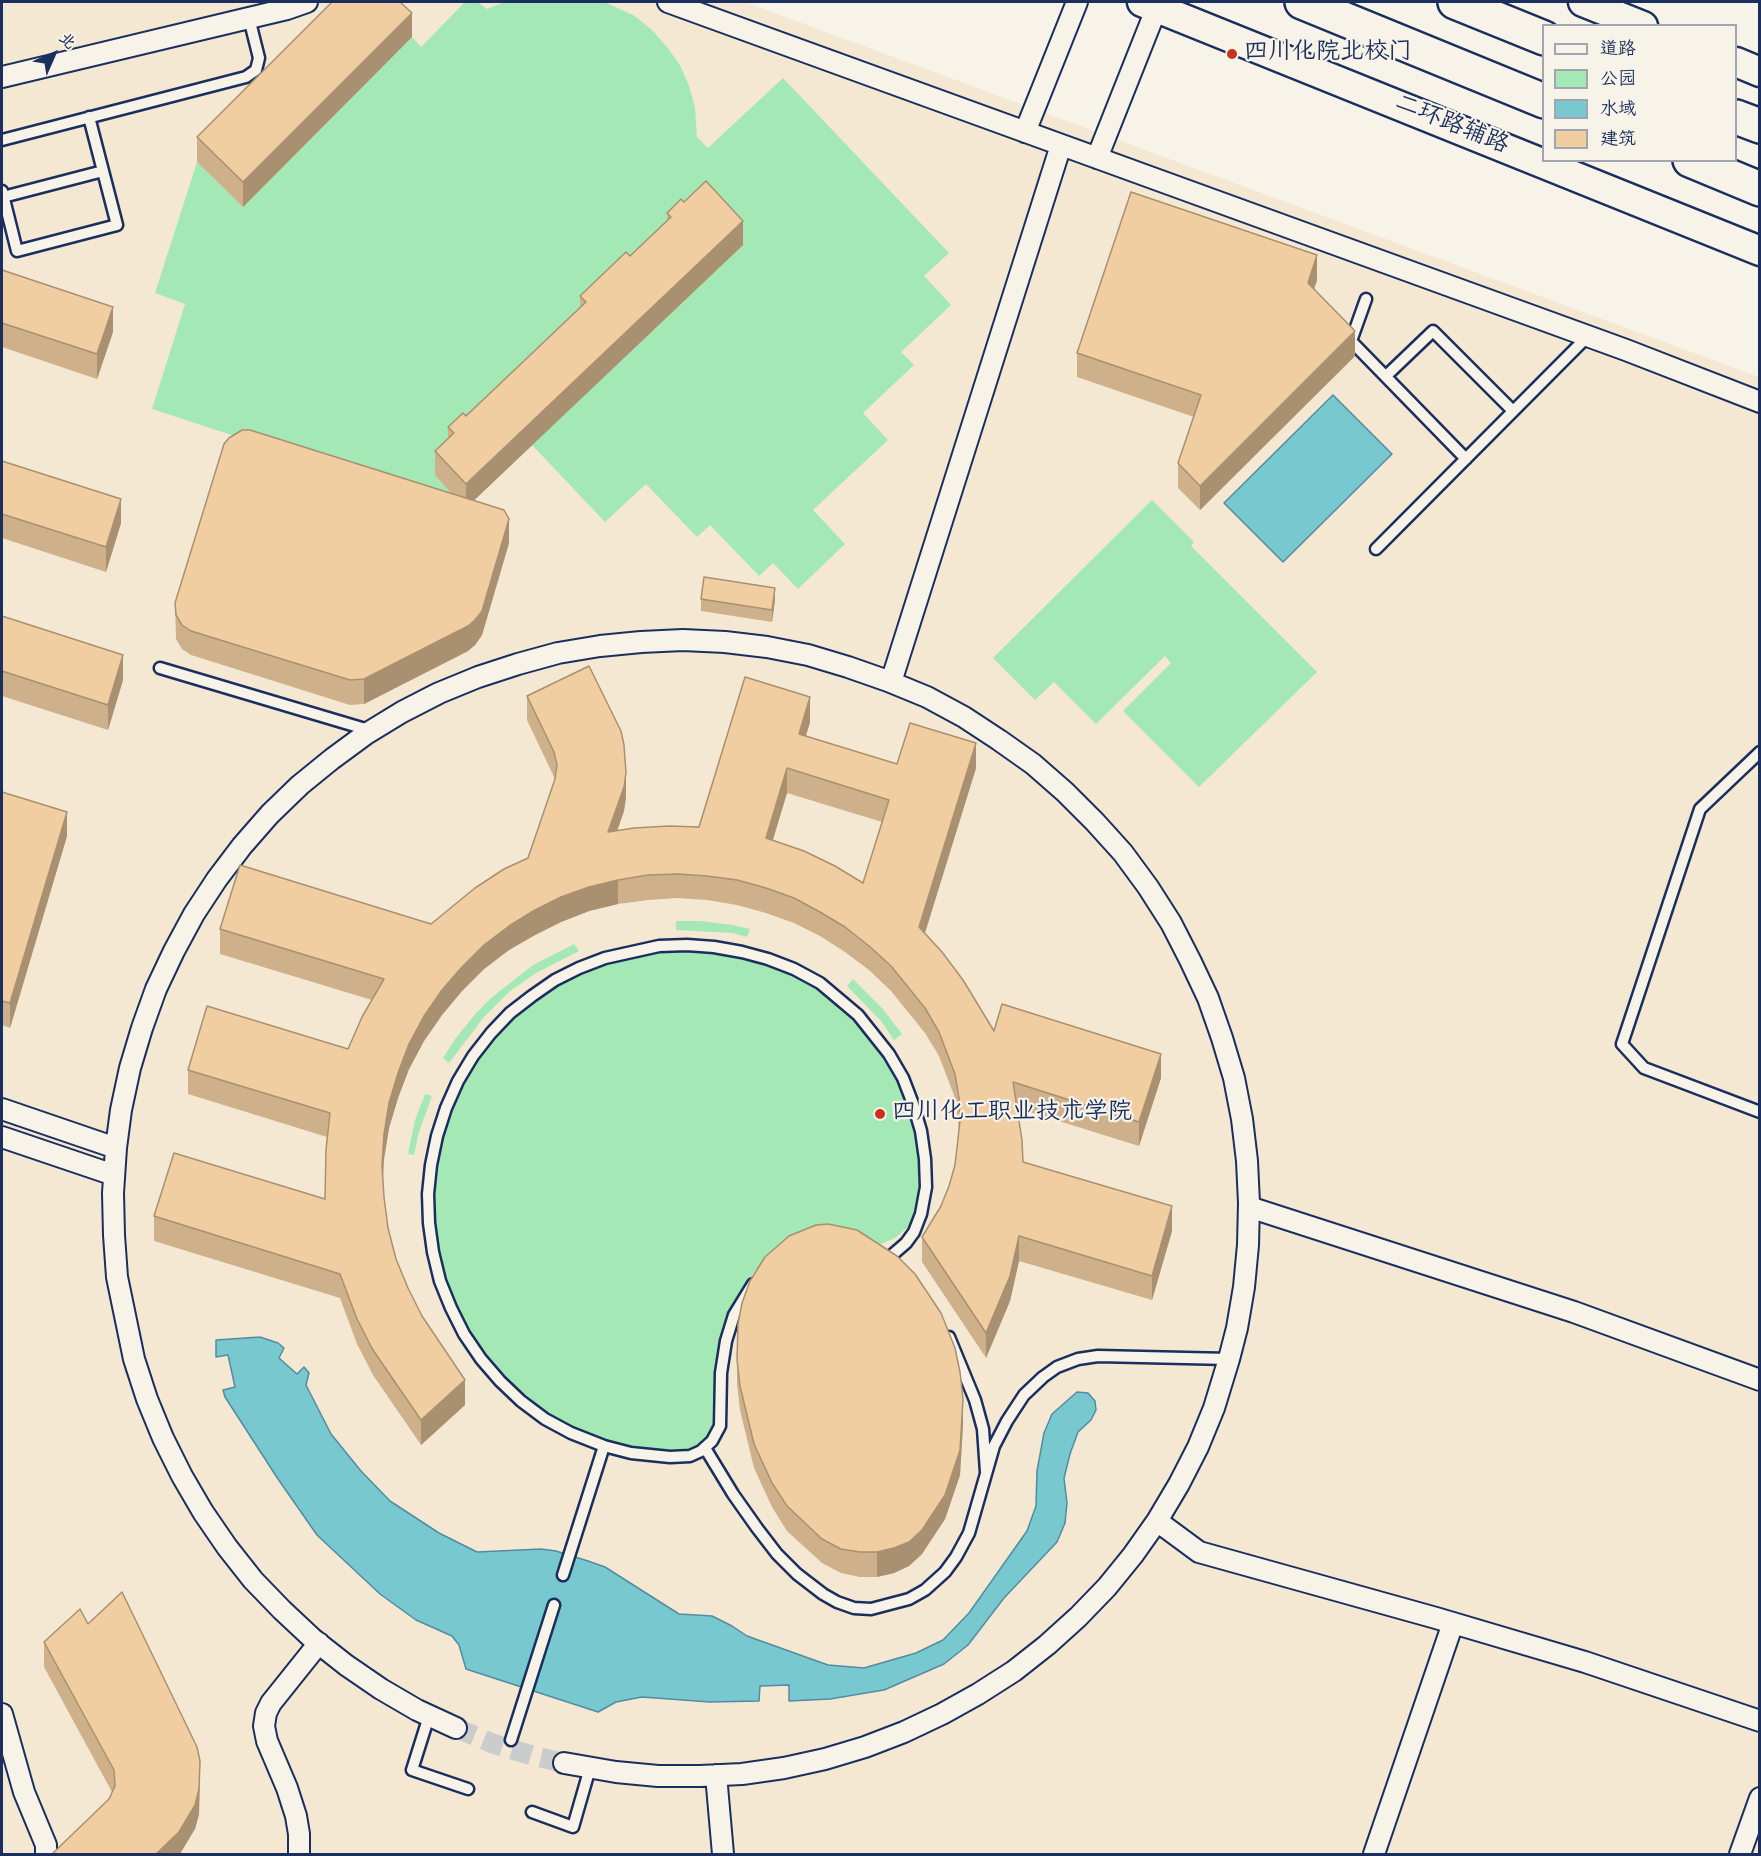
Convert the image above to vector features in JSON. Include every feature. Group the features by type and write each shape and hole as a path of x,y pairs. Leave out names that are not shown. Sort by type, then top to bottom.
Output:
{"highway":[{"path":"1302,2 1542,99"},
{"path":"1455,2 1542,37"},
{"path":"1737,117 1760,126"},
{"path":"1695,162 1760,189"}],"main road":[{"path":"1583,2 1638,24"},
{"name":"二环路辅路","path":"1149,4 1760,251"},
{"path":"1737,62 1760,72"}],"street":[{"path":"2,77 287,9 306,2"},
{"path":"668,2 1588,336 1760,402"},
{"path":"1024,132 1077,2"},
{"path":"1097,158 1149,4"},
{"path":"891,682 1060,145"},
{"path":"456,1728 429,1716 381,1689 346,1665 282,1610 253,1580 203,1512 163,1438 147,1399 134,1359 117,1277 114,1176 116,1148 126,1089 142,1028 156,989 194,914 242,846 270,814 321,768 372,730 439,693 478,677 558,653 641,642 704,641 767,647 848,666 891,682 964,717 1033,764 1065,792 1123,853 1171,923 1208,998 1234,1078 1242,1119 1247,1161 1248,1245 1244,1287 1229,1359 1214,1408 1198,1447 1157,1521 1127,1563 1078,1617 1047,1645 978,1694 914,1728 865,1747 784,1768 716,1775 658,1776 564,1763"},
{"path":"2,1109 116,1148"},
{"path":"2,1137 114,1176"},
{"path":"1249,1207 1574,1312 1760,1380"},
{"path":"1157,1521 1199,1552 1585,1662 1760,1721"},
{"path":"1374,1854 1453,1623"},
{"path":"299,1854 296,1816 267,1741 264,1726 266,1713 271,1703 319,1643"},
{"path":"2,1714 24,1792 46,1845 46,1854"},
{"path":"716,1775 723,1854"},
{"path":"1740,1854 1760,1798"}],"lane":[{"path":"2,140 246,77 256,70 259,58 249,18"},
{"path":"89,117 103,171 117,225 17,251 2,194 103,171"},
{"path":"1366,298 1351,340 1466,459"},
{"path":"1386,376 1433,331 1514,411"},
{"path":"1377,549 1588,336"},
{"path":"160,668 372,730"},
{"path":"1760,752 1700,809 1622,1044 1644,1068 1760,1112"},
{"path":"759,1275 734,1315 726,1341 720,1426 712,1441 705,1448 690,1456 670,1457 631,1453 604,1446 571,1433 545,1419 500,1381 464,1334 451,1308 433,1252 428,1194 437,1136 458,1081 473,1056 510,1013 555,980 588,964 659,946 696,946 742,952 794,969 820,983 858,1015 889,1054 914,1104 921,1131 926,1186 921,1214 914,1232 906,1243 883,1261"},
{"path":"944,1328 975,1400 983,1429 986,1472"},
{"path":"705,1448 733,1494 777,1554 797,1575 823,1594 854,1608 871,1609 909,1599 925,1590 945,1572 969,1533 994,1446 1007,1421 1024,1395 1057,1367 1078,1359 1098,1356 1229,1359"},
{"path":"563,1575 604,1446"},
{"path":"511,1740 554,1605"},
{"path":"429,1716 412,1770 468,1790"},
{"path":"532,1812 573,1827 590,1768"}],"shaded area":[{"name":"四川化工职业技术学院","path":"2,2 745,2 1759,377 1759,1854 2,1854"}],"green space":[{"path":"465,2 478,2 487,9 504,2 605,2 635,16 652,30 680,65 695,107 697,137 708,148 783,78 949,253 924,276 951,305 901,352 914,365 863,413 888,440 813,510 845,544 798,589 773,563 759,576 710,525 697,537 646,484 605,522 532,445 466,508 152,409 185,304 155,293 197,162 243,207 412,37 421,47"},
{"path":"1152,500 1194,542 1191,546 1317,672 1199,787 1123,711 1171,663 1165,656 1096,724 1054,682 1035,700 993,658"},
{"path":"676,921 700,921 750,929 747,937 733,933 676,930"},
{"path":"574,944 579,951 536,973 510,991 484,1017 449,1063 443,1058 455,1039 491,998 533,965"},
{"path":"687,951 740,958 791,975 816,988 854,1019 884,1057 907,1106 919,1159 919,1186 915,1212 908,1227 895,1238 881,1244 869,1243 768,1258 755,1271 740,1291 728,1313 720,1340 715,1373 714,1425 708,1437 701,1443 688,1450 671,1451 632,1447 573,1428 548,1414 504,1377 470,1331 446,1279 435,1223 434,1194 443,1137 463,1084 496,1037 515,1018 558,986 607,964 660,953"},
{"path":"853,979 882,1008 902,1034 894,1040 881,1021 847,986"},
{"path":"425,1094 432,1096 419,1132 414,1155 408,1154 415,1120"}],"water":[{"path":"1333,395 1392,454 1283,562 1224,503"},
{"path":"260,1337 278,1343 284,1348 279,1358 297,1374 304,1367 309,1373 306,1385 331,1434 361,1471 390,1501 439,1533 477,1552 541,1549 588,1561 605,1567 679,1614 712,1616 747,1636 828,1665 864,1668 916,1653 943,1640 969,1613 1027,1531 1036,1506 1037,1471 1044,1433 1052,1414 1077,1392 1088,1393 1095,1401 1096,1410 1091,1420 1078,1432 1070,1454 1064,1478 1067,1503 1065,1523 1057,1542 1004,1598 968,1645 944,1664 884,1690 830,1699 789,1701 789,1685 760,1686 759,1701 710,1702 642,1697 616,1702 598,1712 466,1669 459,1645 452,1636 416,1620 380,1594 317,1535 225,1397 223,1390 235,1387 228,1355 216,1357 216,1340"}],"building":[{"path":"332,2 400,2 412,13 243,182 197,137"},
{"path":"706,181 743,221 466,484 435,451 454,433 448,427 463,413 466,416 586,302 580,296 626,252 630,256 671,217 667,213 681,199 684,202"},
{"path":"1131,192 1317,255 1308,283 1355,331 1200,486 1178,463 1201,395 1077,353"},
{"path":"2,270 113,307 97,354 2,323"},
{"path":"242,430 250,430 504,510 509,519 482,611 475,620 468,626 364,679 350,680 191,631 182,625 176,615 175,603 224,444"},
{"path":"2,461 121,499 106,547 2,514"},
{"path":"704,577 775,588 772,610 701,599"},
{"path":"2,616 123,655 108,705 2,671"},
{"path":"589,666 621,731 624,745 626,773 624,787 608,832 669,826 699,827 745,677 810,697 799,734 897,764 910,723 976,743 919,927 963,980 994,1031 1002,1004 1161,1054 1139,1122 1013,1082 1023,1162 1172,1206 1152,1276 1019,1236 1010,1276 986,1333 922,1237 941,1206 949,1186 955,1165 960,1121 955,1074 939,1032 925,1008 891,966 845,927 820,912 794,898 737,880 678,874 648,875 589,887 561,897 509,926 484,945 442,990 424,1016 409,1044 389,1103 384,1134 382,1166 388,1228 396,1259 422,1316 465,1380 421,1420 373,1350 357,1319 340,1274 154,1216 174,1153 325,1199 326,1150 330,1113 188,1070 207,1006 348,1049 362,1017 384,979 220,929 240,865 431,924 475,888 504,869 528,858 555,779 557,765 554,752 527,696","holes":["787,768 889,800 863,883 804,851 766,838"]},
{"path":"2,792 67,812 10,1003 2,1001"},
{"path":"828,1224 857,1230 897,1256 915,1274 941,1313 955,1348 960,1372 963,1399 960,1450 945,1495 922,1530 909,1542 877,1552 841,1549 822,1539 787,1506 772,1483 754,1444 740,1386 737,1360 738,1324 750,1281 765,1257 789,1236 816,1225"},
{"path":"122,1592 197,1747 200,1761 199,1789 195,1805 179,1832 156,1854 52,1854 109,1799 115,1786 114,1770 44,1642 80,1609 88,1624"}],"tunnel":[{"path":"456,1728 494,1744 564,1763"}],"place":[{"name":"四川化院北校门","path":"1232,54"},
{"name":"四川化工职业技术学院","path":"880,1114"}]}
